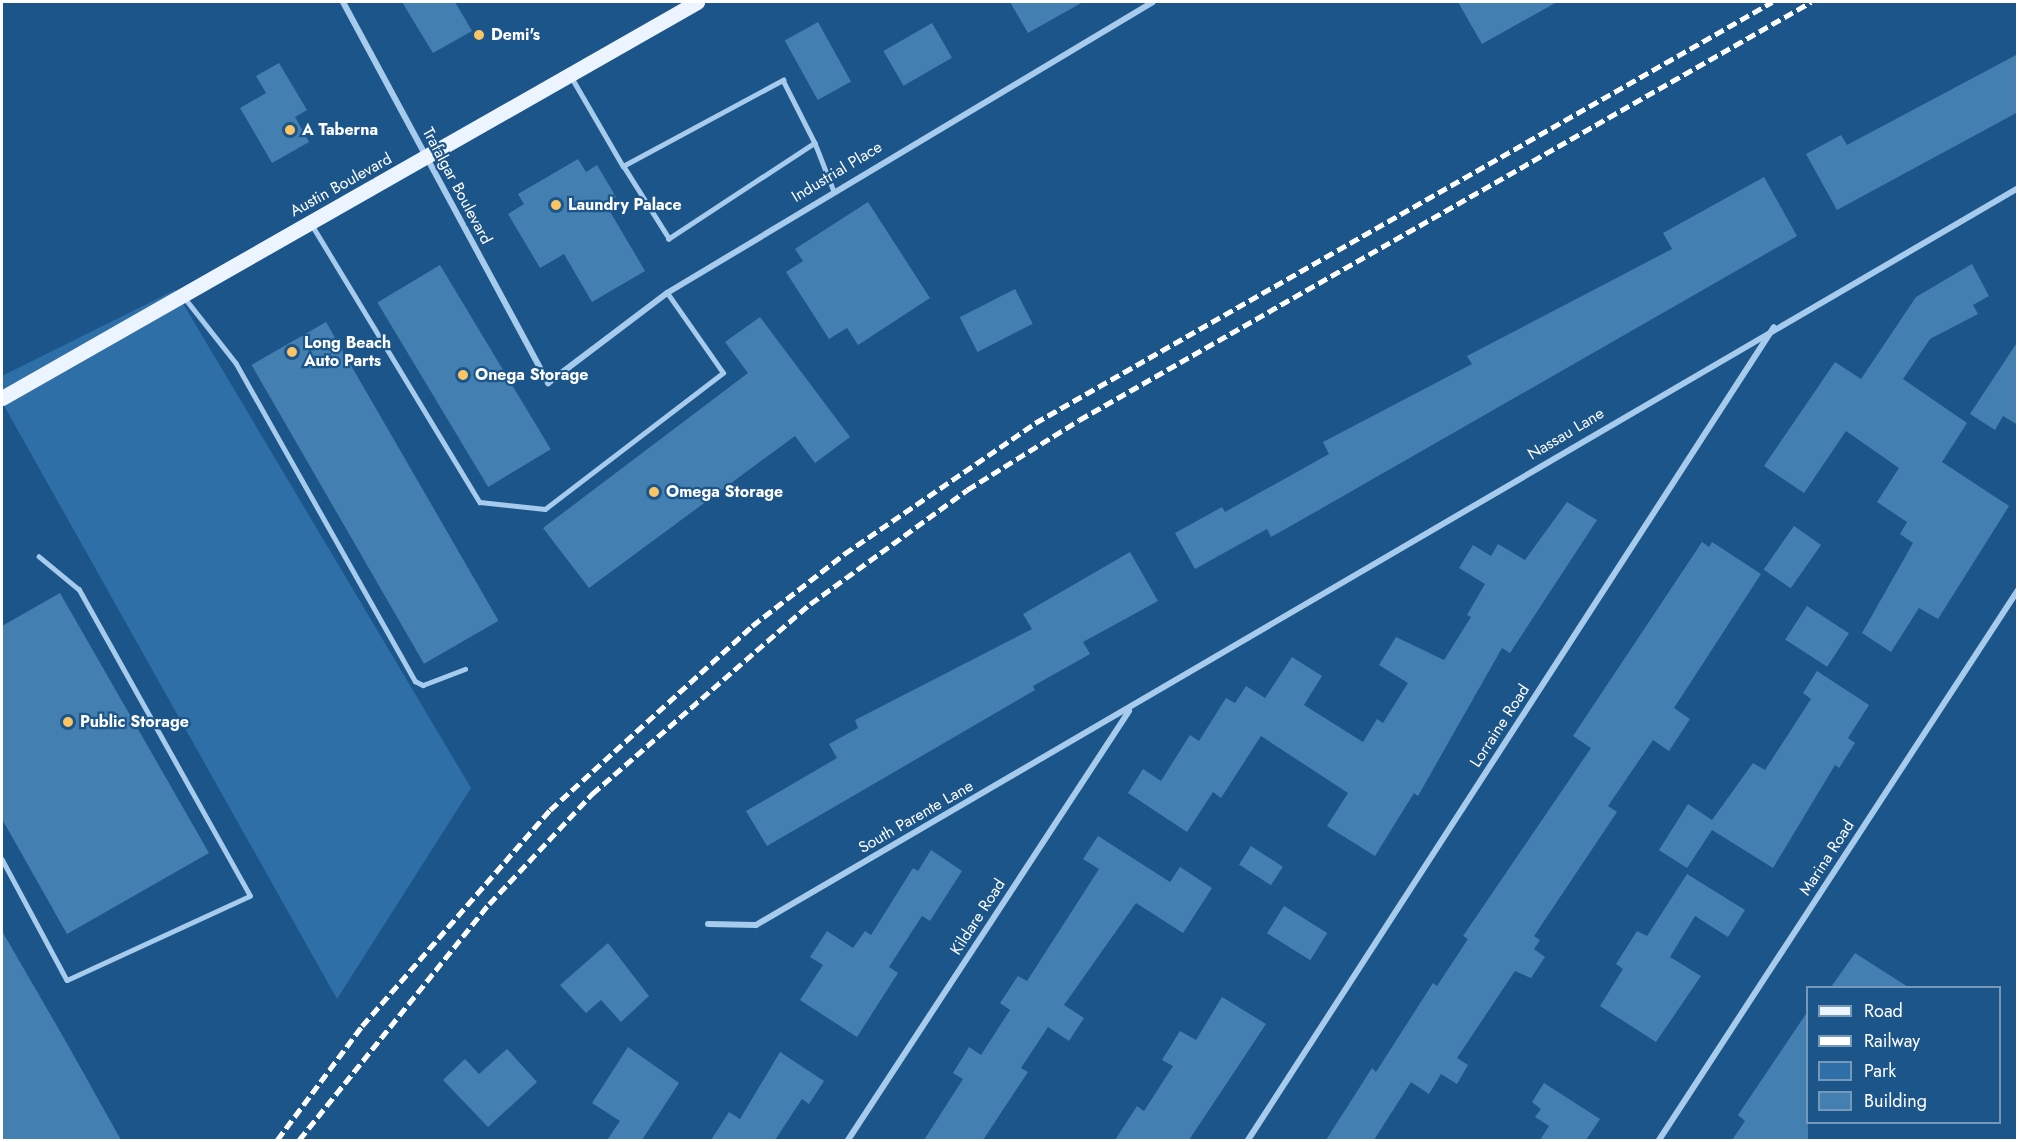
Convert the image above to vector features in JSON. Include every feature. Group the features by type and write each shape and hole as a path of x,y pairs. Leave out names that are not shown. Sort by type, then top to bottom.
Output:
{"main road":[{"name":"Austin Boulevard","path":"2,398 697,2"}],"street":[{"name":"Trafalgar Boulevard","path":"343,2 548,383"},
{"name":"Industrial Place","path":"548,383 667,293 833,189 1153,2"},
{"name":"Nassau Lane","path":"1131,708 1775,326 2018,188"},
{"name":"Lorraine Road","path":"1248,1140 1775,326"},
{"name":"Marina Road","path":"1659,1140 2018,590"},
{"name":"South Parente Lane","path":"708,924 756,925 1131,708"},
{"name":"Kildare Road","path":"849,1140 1131,708"}],"lane":[{"path":"570,75 669,239 815,142"},
{"path":"623,166 783,80 815,142 833,189"},
{"path":"311,222 480,502 545,509 723,373 667,293"},
{"path":"183,295 236,363 415,681 423,685 465,669"},
{"path":"2,859 67,980 250,896 79,590 39,557"}],"green space":[{"path":"175,290 471,788 337,999 2,402 2,376"}],"building":[{"path":"402,2 455,2 472,31 433,53"},
{"path":"1010,2 1083,2 1028,33"},
{"path":"1458,2 1557,2 1482,44"},
{"path":"818,22 851,81 818,100 785,40"},
{"path":"932,23 952,58 904,86 884,51"},
{"path":"2018,54 2018,112 1837,210 1806,154 1841,135 1847,145"},
{"path":"279,63 307,110 295,117 309,142 272,163 240,108 266,93 256,76"},
{"path":"578,159 586,172 597,165 616,197 605,203 645,271 592,302 564,254 540,268 508,214 524,204 518,194"},
{"path":"1764,177 1797,236 1271,537 1267,529 1195,569 1175,533 1222,507 1225,512 1329,454 1323,442 1472,364 1467,356 1672,249 1663,233"},
{"path":"868,202 930,298 858,345 847,328 829,339 786,272 803,261 795,249"},
{"path":"1972,264 1989,296 1973,305 1978,314 1930,339 1903,379 1967,423 1942,462 2009,506 1938,619 1919,608 1891,652 1862,633 1913,543 1900,534 1907,522 1877,502 1899,468 1846,431 1804,493 1764,466 1835,362 1861,379 1916,297"},
{"name":"Onega Storage","path":"440,265 551,449 488,487 377,303"},
{"path":"1015,289 1033,324 977,352 960,317"},
{"name":"Omega Storage","path":"760,317 850,437 815,463 795,436 589,588 543,528 748,373 725,342"},
{"path":"326,322 498,621 424,664 252,365"},
{"path":"2018,341 2018,425 2003,416 1995,430 1970,414"},
{"path":"1567,502 1597,520 1510,653 1502,648 1418,796 1414,793 1375,856 1327,826 1348,793 1261,736 1221,798 1213,792 1187,832 1128,793 1143,769 1161,781 1190,735 1199,741 1226,698 1235,703 1246,686 1265,698 1292,657 1322,676 1304,705 1363,742 1377,719 1383,723 1408,683 1379,665 1396,637 1444,660 1471,617 1467,615 1485,584 1459,568 1473,545 1491,556 1498,544 1525,560"},
{"path":"1794,526 1821,545 1791,588 1764,569"},
{"path":"1702,542 1709,547 1712,542 1761,574 1674,708 1690,719 1669,751 1653,740 1608,806 1617,812 1534,936 1540,940 1534,949 1545,957 1531,978 1515,971 1457,1058 1468,1065 1457,1084 1441,1074 1429,1094 1411,1082 1374,1140 1326,1140 1372,1068 1376,1072 1433,983 1437,986 1468,939 1463,936 1591,748 1573,736"},
{"path":"1130,552 1158,601 1083,642 1090,654 1033,686 1035,690 767,846 746,811 837,758 829,744 858,728 855,720 1032,629 1023,614"},
{"name":"Public Storage","path":"60,593 209,853 67,934 2,819 2,626"},
{"path":"1807,606 1849,633 1827,667 1785,640"},
{"path":"1817,671 1869,705 1848,738 1855,743 1839,768 1835,765 1773,868 1712,830 1687,868 1659,850 1688,804 1712,820 1753,763 1765,770 1811,699 1803,693"},
{"path":"1098,836 1170,882 1180,867 1212,888 1183,933 1136,903 1064,1005 1084,1018 1069,1041 1048,1027 1021,1068 1028,1072 983,1140 924,1140 963,1079 953,1073 969,1047 981,1055 1010,1010 1000,1003 1018,976 1027,981 1099,869 1083,859"},
{"path":"1251,846 1283,867 1271,885 1239,864"},
{"path":"931,850 962,871 930,921 922,916 889,967 898,973 857,1037 800,1000 823,965 810,957 827,931 853,948 865,931 871,935 913,868 918,871"},
{"path":"1687,874 1745,910 1728,937 1695,916 1670,957 1701,976 1656,1042 1600,1006 1623,969 1616,964 1637,931 1647,936"},
{"path":"1284,906 1327,933 1310,960 1267,933"},
{"path":"2,931 65,1040 121,1140 2,1140"},
{"path":"608,943 649,996 621,1022 601,1000 586,1013 560,985"},
{"path":"1855,953 1906,986 1832,986"},
{"path":"1222,997 1266,1024 1189,1140 1115,1140 1137,1106 1144,1111 1173,1066 1162,1060 1180,1031 1196,1040"},
{"path":"1806,1014 1808,1140 1732,1140 1745,1121 1738,1115"},
{"path":"628,1047 679,1083 642,1140 607,1140 620,1121 592,1103"},
{"path":"507,1049 537,1082 488,1127 443,1080 465,1059 479,1074"},
{"path":"780,1052 824,1081 809,1104 802,1099 775,1140 711,1140 729,1112 740,1119"},
{"path":"1544,1083 1600,1119 1586,1140 1540,1140 1549,1126 1535,1117 1541,1109 1532,1102"}],"railway":[{"path":"277,1140 362,1026 550,810 752,626 844,554 1035,423 1772,2"},
{"path":"299,1140 489,904 592,794 810,604 967,490 1079,420 1811,2"}],"place":[{"name":"Demi's","path":"479,35"},
{"name":"A Taberna","path":"290,130"},
{"name":"Laundry Palace","path":"556,205"},
{"name":"Long Beach Auto Parts","path":"292,352"},
{"name":"Onega Storage","path":"463,375"},
{"name":"Omega Storage","path":"654,492"},
{"name":"Public Storage","path":"68,722"}]}
